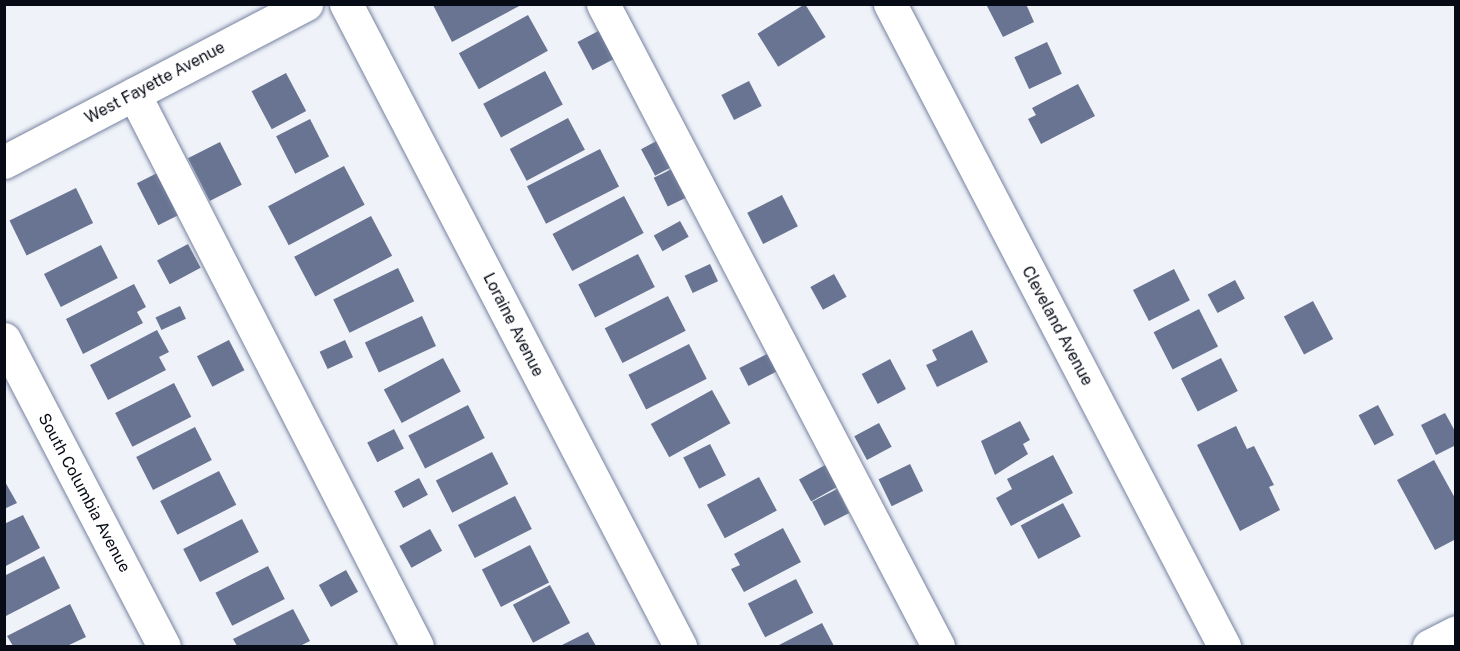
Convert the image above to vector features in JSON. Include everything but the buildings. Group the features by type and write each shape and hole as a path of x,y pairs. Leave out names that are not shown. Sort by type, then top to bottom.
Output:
{"street":[{"name":"West Fayette Avenue","path":"4,162 306,4"},
{"name":"Loraine Avenue","path":"346,4 680,646"},
{"path":"603,4 938,646"},
{"name":"Cleveland Avenue","path":"890,4 1224,646"},
{"path":"134,94 417,646"},
{"name":"South Columbia Avenue","path":"4,339 164,646"},
{"path":"1429,646 1455,632"}]}
